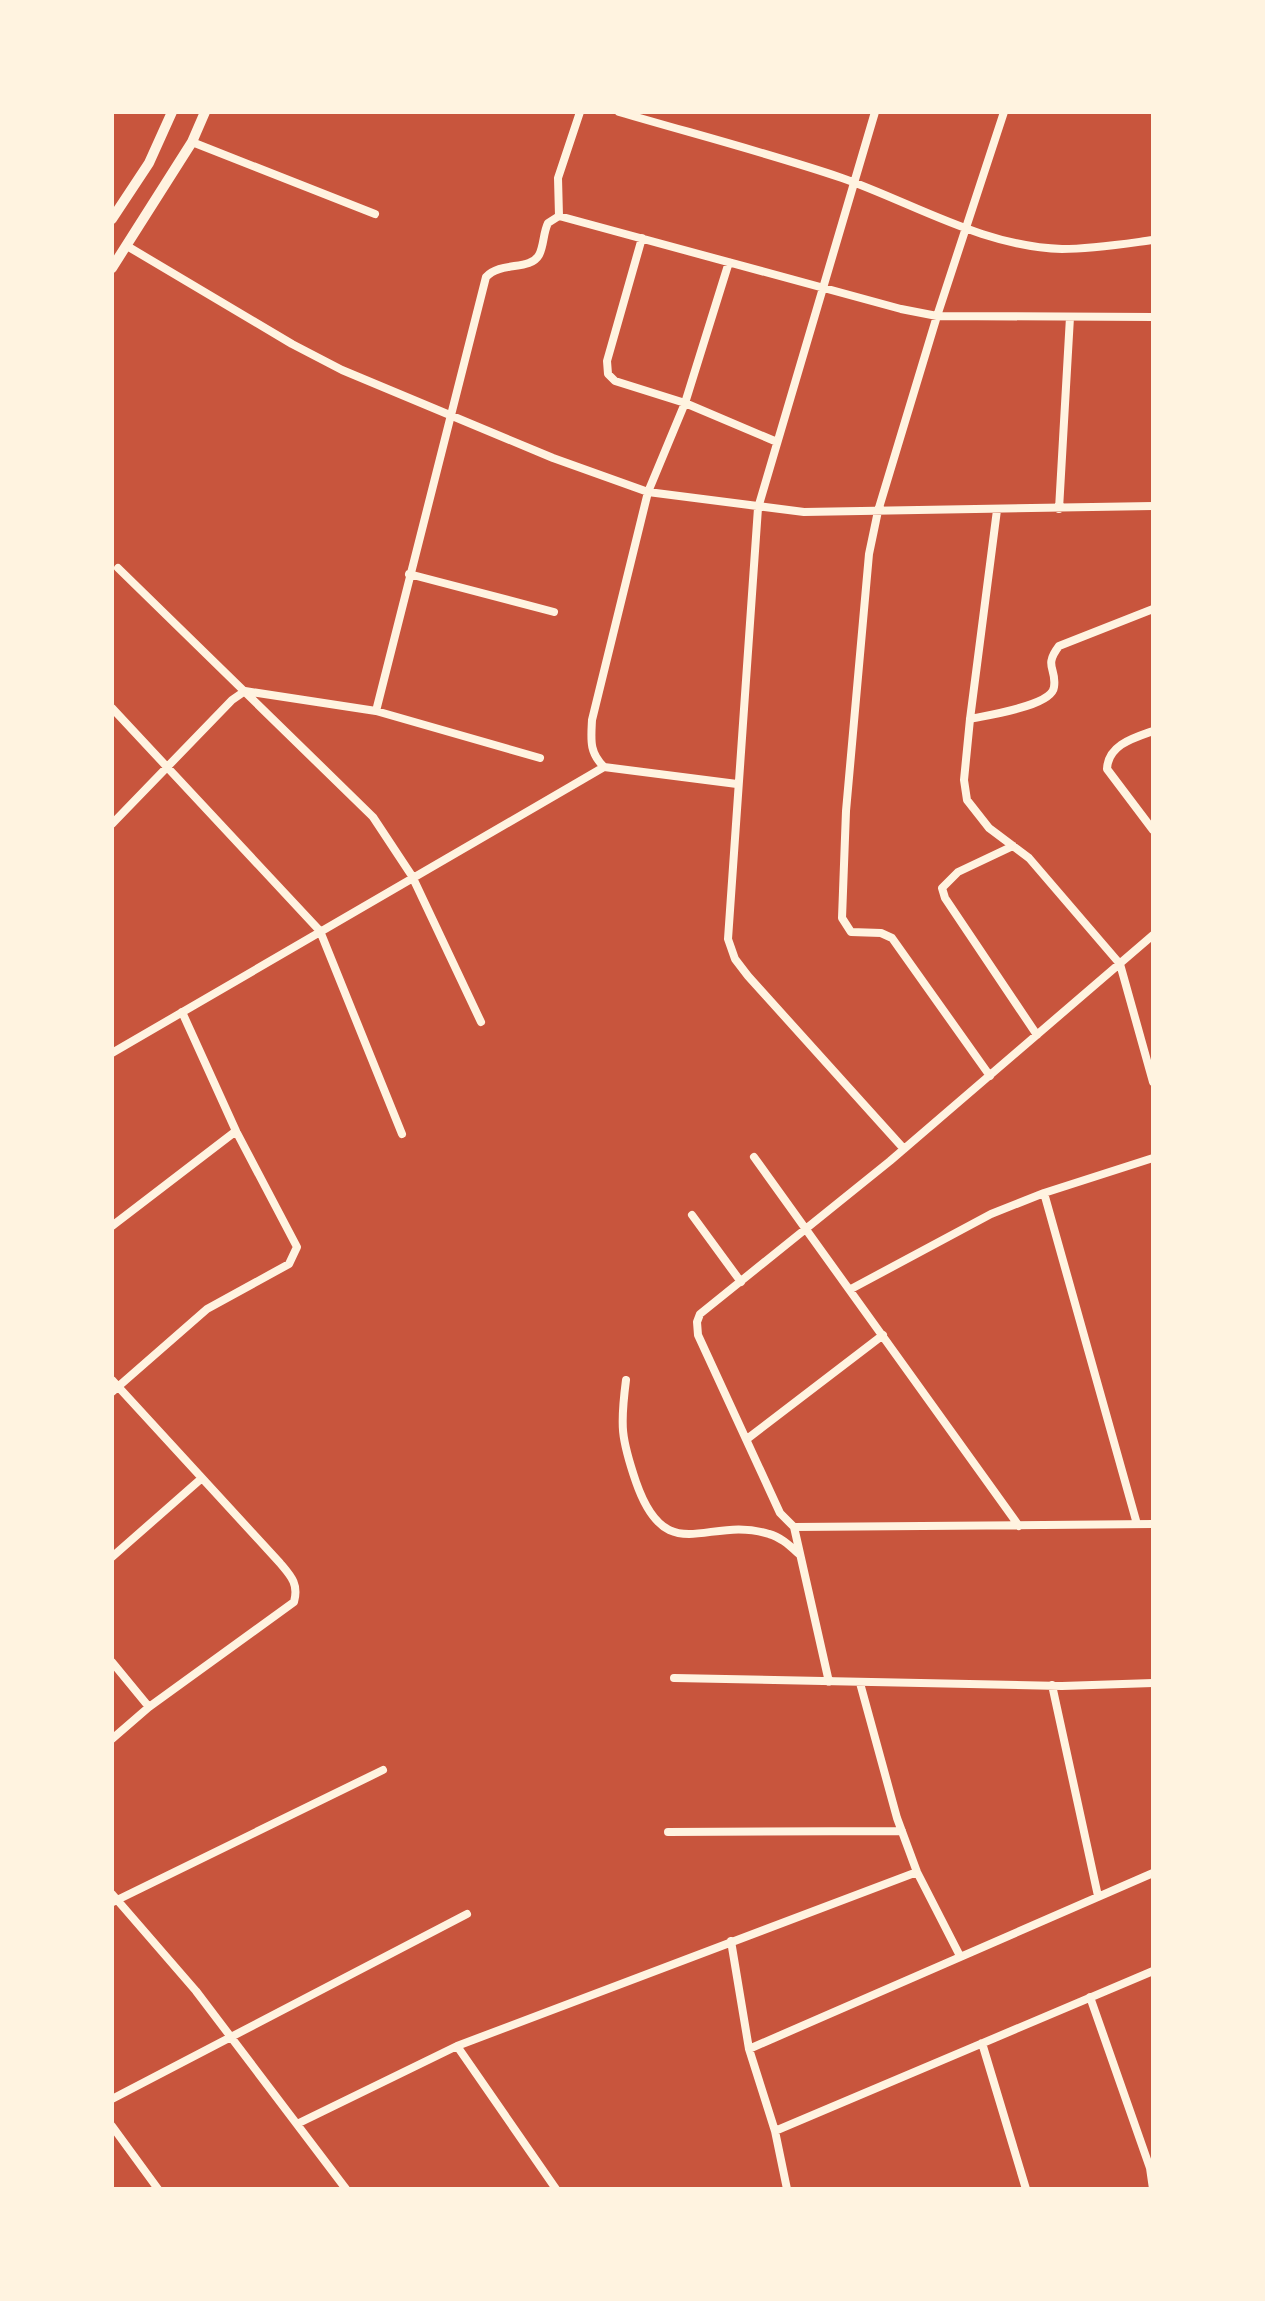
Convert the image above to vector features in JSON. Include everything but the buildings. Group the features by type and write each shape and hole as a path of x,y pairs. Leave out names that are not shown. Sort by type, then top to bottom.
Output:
{"street":[{"path":"112,219 149,163 172,112"},
{"path":"112,268 192,142 205,112"},
{"path":"559,216 558,178 580,112"},
{"path":"619,112 708,134 853,182 965,228 1022,244 1059,249 1153,240"},
{"path":"658,123 662,112"},
{"path":"875,112 758,508 728,939 735,959 904,1149"},
{"path":"990,1076 892,938 881,933 851,932 842,918 848,781 869,554 878,511 937,316 1004,112"},
{"path":"192,142 375,214"},
{"path":"376,711 486,277 494,269 532,262 540,253 548,223 559,216 937,316 1153,317"},
{"path":"642,238 607,361 608,374 615,381 685,403 777,442"},
{"path":"127,246 292,344 450,416 648,492 804,512 1153,506"},
{"path":"604,767 593,756 592,720 648,492 685,403 729,262"},
{"path":"1059,509 1070,317"},
{"path":"997,510 970,719 964,780 967,800 983,822 1029,858 1120,964 1153,1082"},
{"path":"118,568 373,817 412,876 481,1022"},
{"path":"409,574 554,612"},
{"path":"970,719 1041,702 1052,695 1055,684 1050,668 1052,656 1059,646 1153,609"},
{"path":"112,824 232,700 245,691 376,711 540,758"},
{"path":"112,708 320,931 402,1134"},
{"path":"1153,731 1117,747 1108,759 1107,769 1153,830"},
{"path":"112,1053 604,767 737,784"},
{"path":"1013,846 958,872 942,888 945,898 1037,1035"},
{"path":"829,1682 794,1527 780,1513 698,1335 700,1314 904,1149 1153,935"},
{"path":"112,1739 149,1707 294,1602 297,1591 287,1571 114,1386 199,1315 289,1264 295,1257 297,1247 236,1131 182,1012"},
{"path":"112,1226 236,1131"},
{"path":"754,1157 1019,1526"},
{"path":"851,1289 963,1227 1044,1193 1153,1158"},
{"path":"1044,1193 1137,1524"},
{"path":"692,1215 741,1282"},
{"path":"747,1439 883,1335"},
{"path":"626,1380 620,1424 622,1442 653,1520 674,1532 767,1533 800,1555"},
{"path":"112,1557 202,1478"},
{"path":"794,1527 1153,1524"},
{"path":"112,1662 149,1707"},
{"path":"674,1678 860,1683 1153,1683"},
{"path":"860,1683 902,1831 917,1872 960,1956"},
{"path":"1052,1685 1098,1896"},
{"path":"346,2189 232,2037 114,1899 383,1770"},
{"path":"668,1832 902,1831"},
{"path":"299,2123 457,2046 917,1872"},
{"path":"749,2049 1153,1873"},
{"path":"112,2099 467,1914"},
{"path":"731,1941 749,2049 775,2131 787,2189"},
{"path":"775,2131 1153,1971"},
{"path":"1090,1997 1150,2168 1153,2189"},
{"path":"982,2043 1026,2189"},
{"path":"457,2046 556,2189"},
{"path":"112,2126 158,2189"}]}
